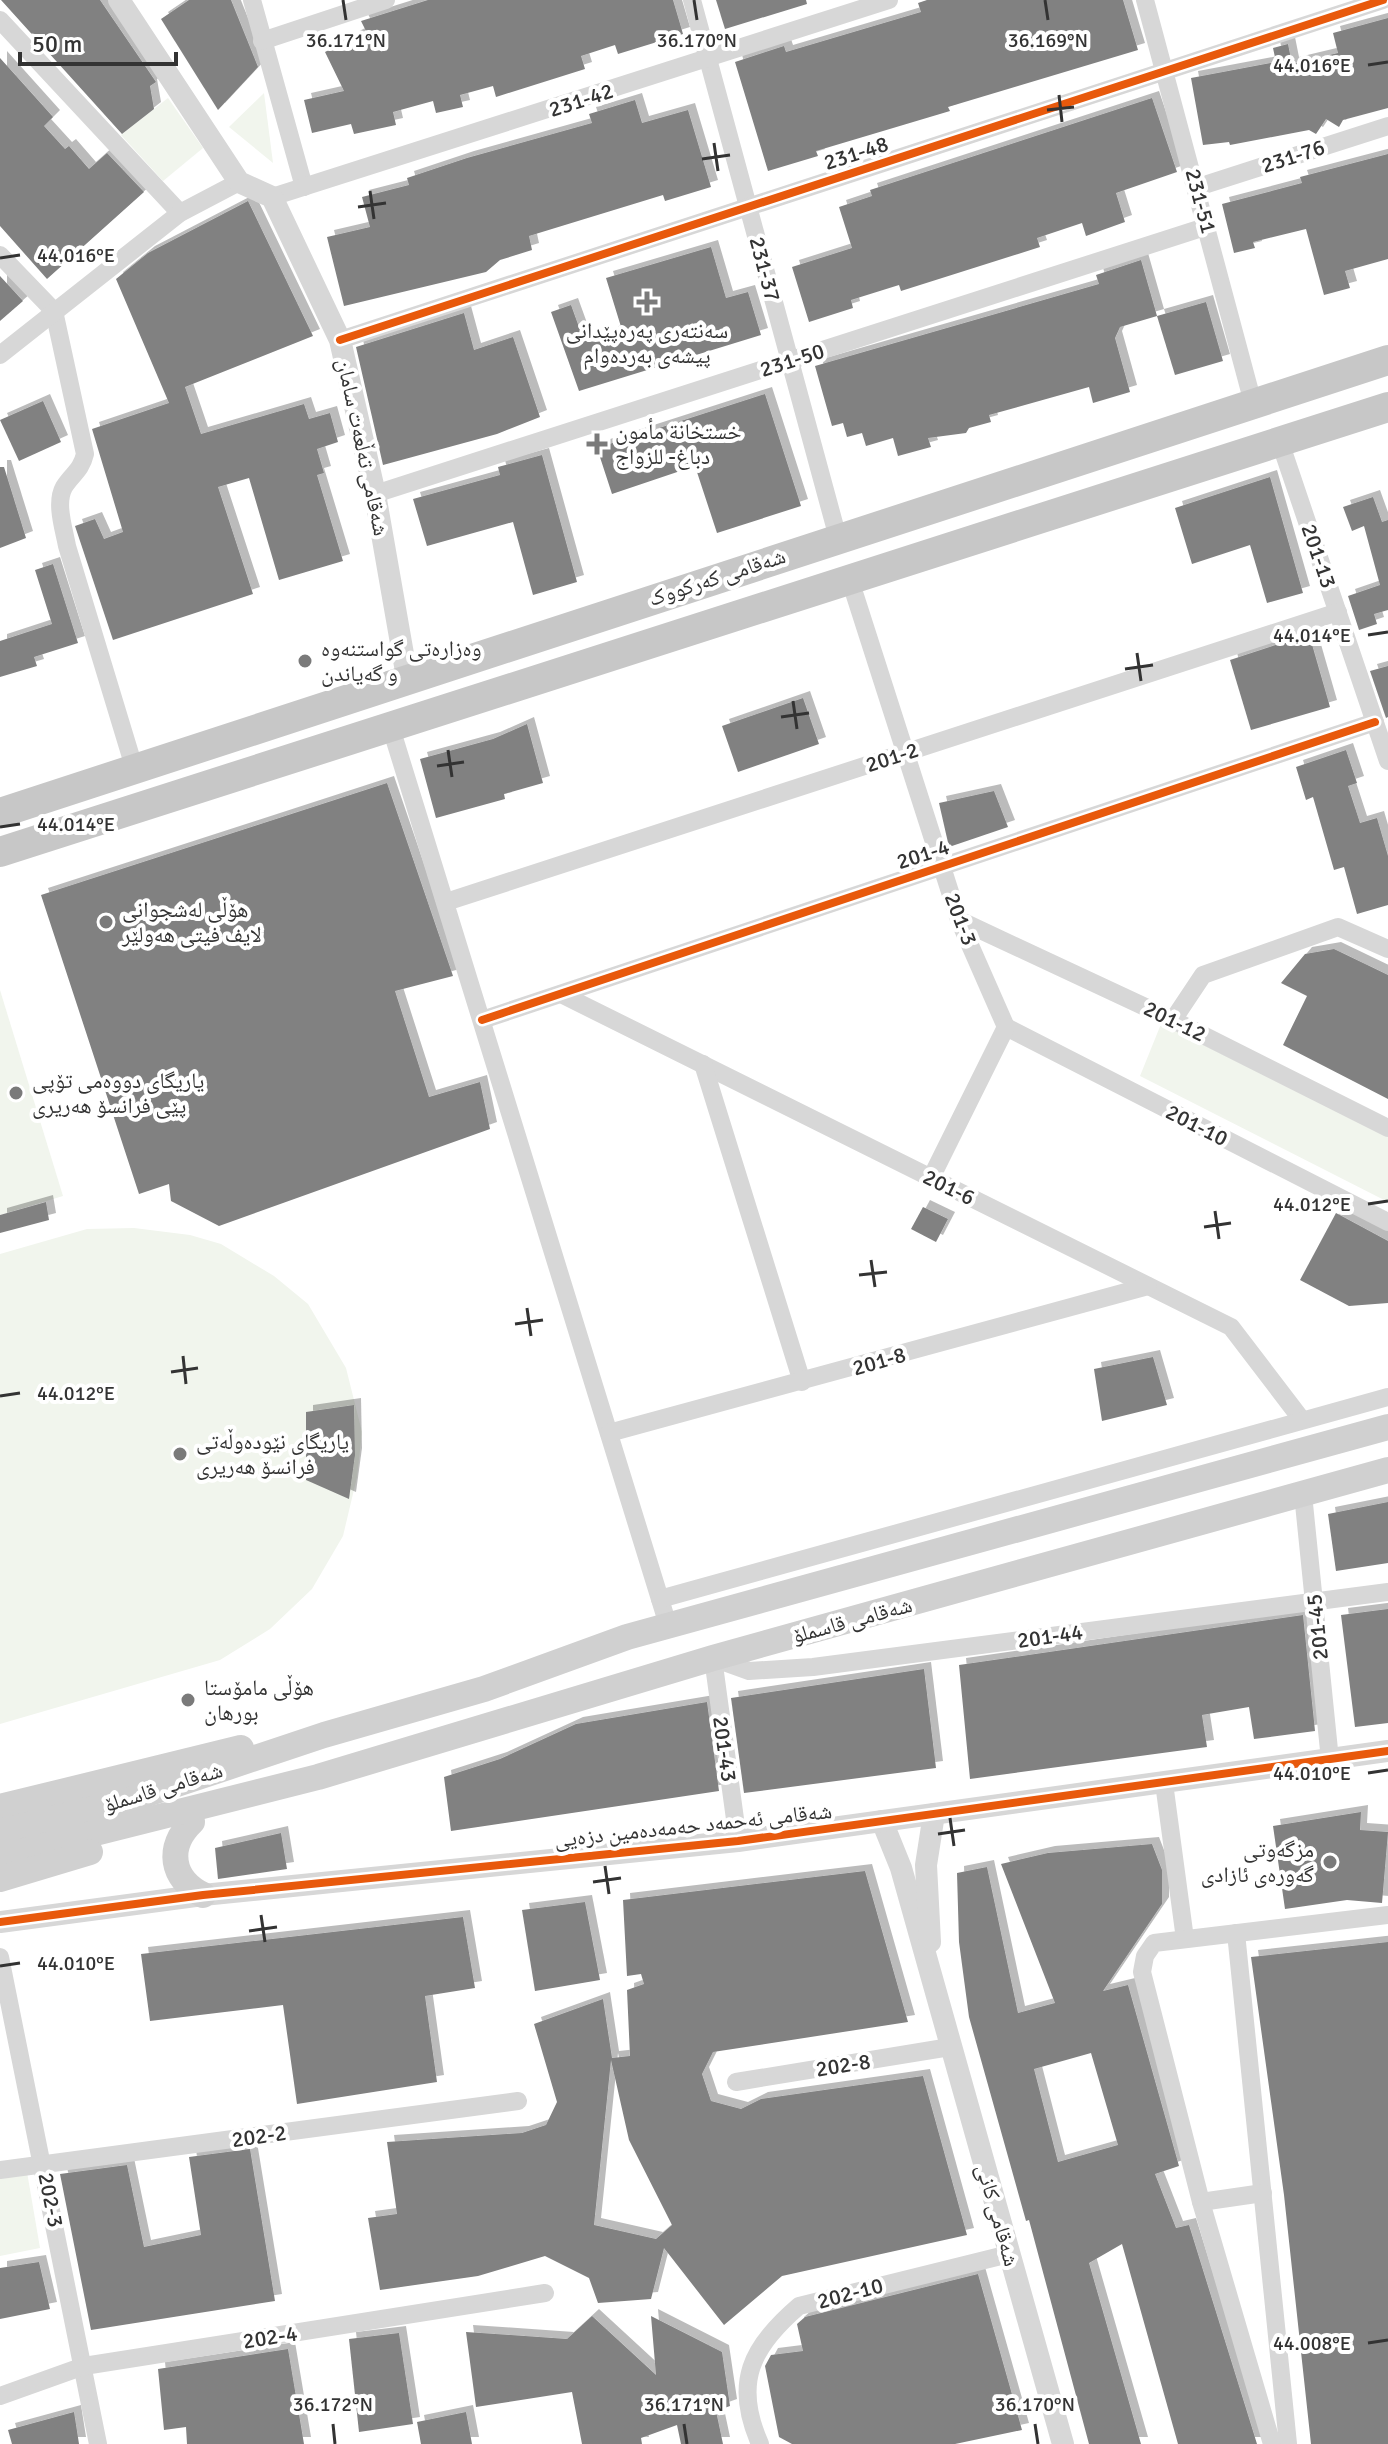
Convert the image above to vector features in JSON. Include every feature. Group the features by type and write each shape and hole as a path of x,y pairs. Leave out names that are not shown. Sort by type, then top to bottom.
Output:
{"highway":[{"name":"شەقامی کەرکووک","path":"0,813 407,677 1388,360"},
{"path":"1388,360 1375,377 1377,390 1388,400"},
{"path":"1313,384 1331,383 1342,391 1346,411 1332,424"},
{"name":"شەقامی کەرکووک","path":"0,852 1388,407"},
{"name":"شەقامی کەرکووک","path":"0,806 46,797"},
{"name":"شەقامی کەرکووک","path":"0,859 52,836"}],"main road":[{"name":"شەقامی قاسملۆ","path":"0,1832 132,1799 324,1735 484,1689 668,1625 1388,1427"},
{"name":"شەقامی قاسملۆ","path":"0,1857 318,1777 713,1658 1388,1470"},
{"path":"1043,1522 1055,1564"},
{"name":"شەقامی قاسملۆ","path":"0,1807 222,1751 324,1735"},
{"name":"شەقامی قاسملۆ","path":"0,1879 192,1822 318,1777"},
{"path":"192,1822 176,1843 174,1856 183,1881 203,1895"}],"street":[{"path":"252,0 304,187"},
{"path":"262,41 386,0"},
{"name":"231-37","path":"692,0 838,538"},
{"name":"231-42","path":"272,197 708,60 860,5 889,0"},
{"name":"231-51","path":"1145,0 1198,187 1253,403"},
{"name":"231-48","path":"340,340 1383,0"},
{"path":"128,4 239,182 272,197"},
{"path":"0,20 180,213"},
{"name":"231-76","path":"1198,187 1388,126"},
{"path":"0,355 180,213 239,182"},
{"name":"شەقامی تەڵعەت سامان","path":"272,197 340,340 375,494 407,677"},
{"name":"231-50","path":"375,494 1208,226"},
{"path":"0,255 54,311 85,454 81,469 63,488 60,511 67,546 134,767"},
{"name":"201-13","path":"1280,442 1388,761"},
{"name":"201-3","path":"850,580 959,920 1006,1027"},
{"name":"201-2","path":"446,902 1338,612"},
{"name":"201-4","path":"482,1020 1375,722"},
{"path":"391,728 668,1625"},
{"name":"201-12","path":"959,920 1173,1020 1388,1128"},
{"path":"1173,1020 1203,975 1338,927 1388,949"},
{"name":"201-6","path":"561,994 1231,1327 1302,1420"},
{"path":"931,1178 1006,1027"},
{"name":"201-10","path":"1006,1027 1388,1222"},
{"path":"703,1064 802,1382"},
{"name":"201-8","path":"609,1433 1148,1286"},
{"path":"660,1599 1388,1397"},
{"name":"201-45","path":"1303,1494 1330,1760"},
{"name":"201-44","path":"713,1658 749,1671 813,1667 1388,1592"},
{"name":"201-43","path":"713,1658 738,1841"},
{"name":"شەقامی ئەحمەد حەمەدەمین دزەیی","path":"0,1922 203,1895 738,1841 1388,1751"},
{"path":"1164,1783 1185,1939"},
{"name":"شەقامی کانی","path":"933,1987 926,1865 934,1814"},
{"name":"شەقامی کانی","path":"882,1821 901,1868 1059,2443"},
{"path":"1272,2444 1201,2202 1142,1972 1145,1956 1154,1943 1388,1915"},
{"path":"1236,1933 1288,2444"},
{"name":"202-3","path":"0,1957 98,2444"},
{"name":"202-8","path":"736,2082 950,2047"},
{"name":"202-2","path":"0,2170 518,2101"},
{"path":"1201,2202 1263,2193"},
{"name":"202-10","path":"760,2444 748,2418 746,2386 755,2354 774,2328 799,2306 1009,2254"},
{"name":"202-4","path":"0,2396 84,2366 545,2293"}],"shaded area":[{"path":"264,93 273,163 229,127"},
{"path":"168,98 203,148 163,181 121,135"},
{"name":"یاریگای دووەمی تۆپی پێی فرانسۆ هەریری","path":"0,990 63,1196 0,1215"},
{"path":"1161,1024 1388,1136 1388,1202 1140,1076"},
{"name":"یاریگای نێودەوڵەتی فرانسۆ هەریری","path":"134,1228 190,1235 221,1244 274,1276 308,1304 346,1368 362,1432 357,1477 343,1536 312,1589 270,1629 220,1660 0,1724 0,1254 87,1229"},
{"path":"27,2172 40,2248 0,2256 0,2175"}],"building":[{"path":"1,0 100,0 156,82 150,86 154,109 122,134"},
{"path":"189,0 231,0 258,67 218,110 161,19"},
{"path":"428,0 673,0 683,34 618,54 615,45 581,56 585,69 496,97 493,86 460,95 463,107 436,113 433,101 393,112 396,125 354,134 351,124 312,133 304,100 344,91 325,52 366,31 361,21"},
{"path":"716,0 806,0 807,4 725,29"},
{"path":"927,0 1123,0 1138,50 948,107 950,111 816,151 818,156 768,171 735,62 784,46 786,52 921,12 918,3"},
{"path":"1388,18 1388,108 1343,120 1339,127 1326,119 1316,134 1309,130 1230,145 1229,142 1203,145 1191,78 1276,62 1273,48 1288,44 1292,64 1338,53 1333,33"},
{"path":"0,58 53,117 44,126 65,149 69,146 89,169 107,153 144,192 47,279 0,226"},
{"path":"1152,98 1177,172 1116,193 1125,222 1086,236 1082,223 1037,238 1040,247 901,291 899,285 851,300 853,308 809,322 792,267 852,248 839,207 872,196 870,190"},
{"path":"635,100 642,123 688,110 711,187 665,201 663,195 529,236 532,250 500,260 486,272 344,306 327,237 370,227 362,197 409,185 407,178 467,158 592,123 589,114"},
{"path":"1388,154 1388,259 1345,271 1350,288 1324,295 1306,229 1253,242 1255,248 1234,253 1222,204 1302,183 1300,177"},
{"path":"248,201 313,336 185,387 201,434 304,404 309,419 330,413 338,442 317,449 324,473 317,475 343,561 279,580 249,478 218,487 253,594 113,640 75,526 95,519 104,539 123,532 92,429 169,403 116,279 148,253"},
{"path":"711,247 726,298 748,292 761,335 579,391 551,312 571,305 584,341 622,330 606,278"},
{"path":"1141,260 1157,316 1120,327 1115,338 1130,392 1093,403 1089,387 989,415 991,422 969,428 966,433 928,438 931,447 898,456 893,438 866,446 862,433 847,437 843,423 832,426 815,366 1099,284 1096,275"},
{"path":"0,276 23,301 0,321"},
{"path":"1206,302 1223,361 1175,375 1157,316"},
{"path":"464,313 474,350 513,337 540,417 497,434 383,465 356,347"},
{"path":"765,394 801,506 717,533 695,466 612,494 597,448"},
{"path":"43,401 61,442 19,461 0,420"},
{"path":"542,455 577,582 533,595 513,522 427,546 413,499 500,475 498,467"},
{"path":"0,467 4,467 26,538 0,548"},
{"path":"1270,477 1303,593 1267,603 1250,545 1192,564 1175,508"},
{"path":"1373,497 1382,522 1388,520 1388,610 1374,614 1377,624 1359,630 1348,596 1380,585 1364,526 1352,531 1343,507"},
{"path":"53,564 78,643 34,657 37,666 0,677 0,641 52,624 35,570"},
{"path":"1309,634 1330,707 1251,730 1230,660"},
{"path":"1388,666 1388,717 1386,718 1370,671"},
{"path":"803,698 819,744 738,772 722,726"},
{"path":"527,724 543,783 504,794 505,799 436,818 420,759 493,739"},
{"path":"1346,750 1357,783 1348,786 1360,823 1377,818 1388,856 1388,905 1357,914 1344,867 1334,870 1313,797 1306,800 1296,767"},
{"path":"387,783 453,976 395,991 429,1097 480,1082 490,1129 219,1226 171,1201 169,1184 139,1194 41,895"},
{"path":"994,791 1008,827 949,847 939,803"},
{"path":"1334,949 1388,975 1388,1099 1283,1045 1307,996 1281,983 1305,954"},
{"path":"46,1202 49,1220 0,1233 0,1215"},
{"path":"923,1207 948,1219 936,1242 911,1229"},
{"path":"1336,1213 1388,1241 1388,1303 1349,1306 1300,1280"},
{"path":"1153,1357 1167,1405 1102,1421 1094,1369"},
{"path":"354,1405 355,1455 349,1499 306,1480 306,1412"},
{"path":"1388,1502 1388,1563 1336,1571 1328,1514"},
{"path":"1388,1609 1388,1723 1355,1727 1341,1615"},
{"path":"1303,1615 1315,1731 1254,1739 1249,1707 1202,1715 1207,1747 970,1779 959,1665"},
{"path":"924,1669 936,1768 744,1793 731,1698"},
{"path":"707,1702 719,1791 451,1831 444,1777 500,1759 576,1724"},
{"path":"1361,1812 1360,1830 1388,1832 1382,1903 1347,1900 1285,1909 1273,1826"},
{"path":"281,1833 287,1869 218,1879 215,1848"},
{"path":"1152,1844 1162,1870 1162,1904 1103,1991 1128,1985 1179,2166 1155,2174 1176,2228 1189,2225 1257,2444 1178,2444 1122,2244 1089,2263 1141,2444 1089,2444 1029,2220 1026,2221 969,2017 959,1942 957,1873 987,1867 1018,2013 1055,2003 1001,1864 1048,1853","holes":["1091,2053 1118,2145 1058,2162 1034,2069"]},
{"path":"865,1871 908,2022 713,2052 702,2074 711,2101 741,2109 761,2099 923,2076 967,2235 782,2276 724,2325 664,2248 651,2299 598,2303 589,2278 545,2256 478,2276 380,2290 368,2218 397,2214 387,2142 522,2133 546,2125 557,2102 534,2024 603,1999 612,2058 630,2056 627,1990 644,1984 641,1974 627,1976 623,1900","holes":["611,2060 629,2140 672,2225 656,2239 594,2225"]},
{"path":"585,1902 600,1980 535,1991 522,1910"},
{"path":"463,1917 475,1988 425,1996 437,2082 297,2104 283,2005 150,2021 141,1954"},
{"path":"1388,1942 1388,2444 1311,2444 1284,2195 1251,1957"},
{"path":"250,2149 275,2301 91,2330 60,2174 127,2165 144,2247 201,2235 189,2157"},
{"path":"39,2262 50,2309 0,2319 0,2268"},
{"path":"978,2274 1022,2430 955,2444 792,2444 779,2437 765,2366 771,2355 803,2351 797,2324 805,2317"},
{"path":"592,2316 656,2375 651,2316 722,2352 730,2406 716,2411 723,2444 681,2444 677,2425 641,2438 642,2444 582,2444 572,2392 476,2407 466,2332 567,2339"},
{"path":"399,2333 413,2424 359,2432 349,2339"},
{"path":"288,2349 304,2444 187,2444 186,2427 164,2430 158,2369"},
{"path":"74,2412 79,2444 12,2444 8,2430"},
{"path":"466,2412 472,2444 421,2444 417,2422"}],"cycle path":[{"path":"340,340 1383,0"},
{"path":"482,1020 1375,722"},
{"path":"0,1922 203,1895 738,1841 1388,1751"}],"place":[{"name":"سەنتەری پەرەپێدانی پیشەی بەردەوام","path":"647,302"},
{"name":"خستخانة مأمون دباغ- للزواج","path":"597,444"},
{"name":"وەزارەتی گواستنەوە و گەیاندن","path":"305,661"},
{"name":"هۆڵی لەشجوانی لایف فیتی هەولێر","path":"106,922"},
{"name":"یاریگای دووەمی تۆپی پێی فرانسۆ هەریری","path":"16,1093"},
{"name":"یاریگای نێودەوڵەتی فرانسۆ هەریری","path":"180,1454"},
{"name":"هۆڵی مامۆستا بورهان","path":"188,1700"},
{"name":"مزگەوتی گەورەی ئازادی","path":"1330,1862"}]}
